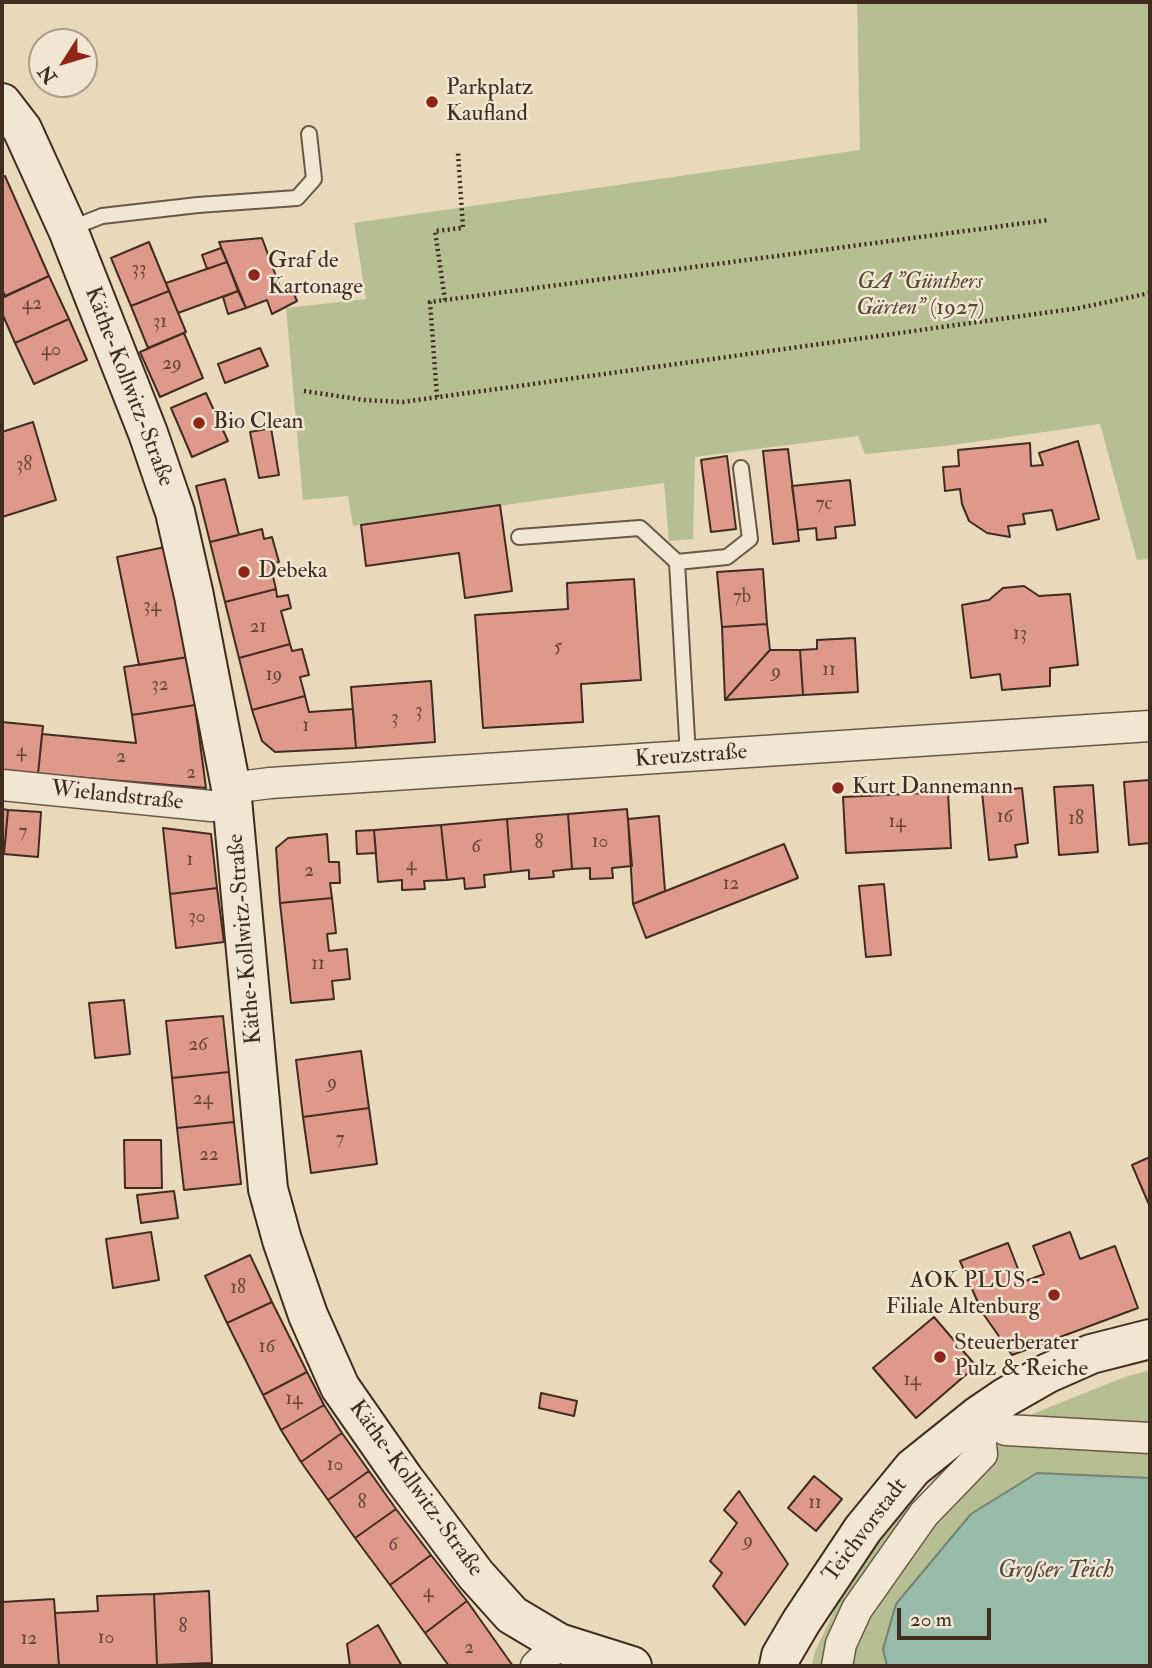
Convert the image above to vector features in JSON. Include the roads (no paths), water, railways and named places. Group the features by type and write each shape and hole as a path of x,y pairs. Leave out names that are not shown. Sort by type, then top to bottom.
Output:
{"street":[{"name":"Käthe-Kollwitz-Straße","path":"2,103 22,129 68,230 148,433 175,512 194,596 232,797 268,1189 308,1315 340,1387 404,1479 452,1543 547,1655 632,1666"},
{"name":"Kreuzstraße","path":"232,797 270,783 1150,726"},
{"name":"Wielandstraße","path":"2,785 211,806 232,797"},
{"name":"Teichvorstadt","path":"779,1666 781,1656 801,1622 863,1530 913,1468 1006,1396 1048,1373 1091,1354 1150,1339"},
{"path":"978,1416 1006,1430 1150,1438"},
{"path":"837,1666 841,1644 857,1609 924,1514 982,1454 978,1416"}],"lane":[{"path":"68,230 102,216 198,205 297,198 314,178 309,134"},
{"path":"677,562 727,557 750,539 741,468"},
{"path":"519,537 640,528 677,562 688,757"}],"water":[{"name":"Großer Teich","path":"1037,1473 1150,1478 1150,1666 887,1666 883,1649 896,1604 971,1514"}],"place":[{"name":"Parkplatz Kaufland","path":"432,102"},
{"name":"Graf de Kartonage","path":"254,275"},
{"name":"Bio Clean","path":"199,423"},
{"name":"Debeka","path":"244,572"},
{"name":"Kurt Dannemann","path":"838,788"},
{"name":"AOK PLUS - Filiale Altenburg","path":"1054,1295"},
{"name":"Steuerberater Pulz & Reiche","path":"940,1357"}],"park label":[{"name":"GA \"Günthers Gärten\" (1927)","path":"920,296"}]}
